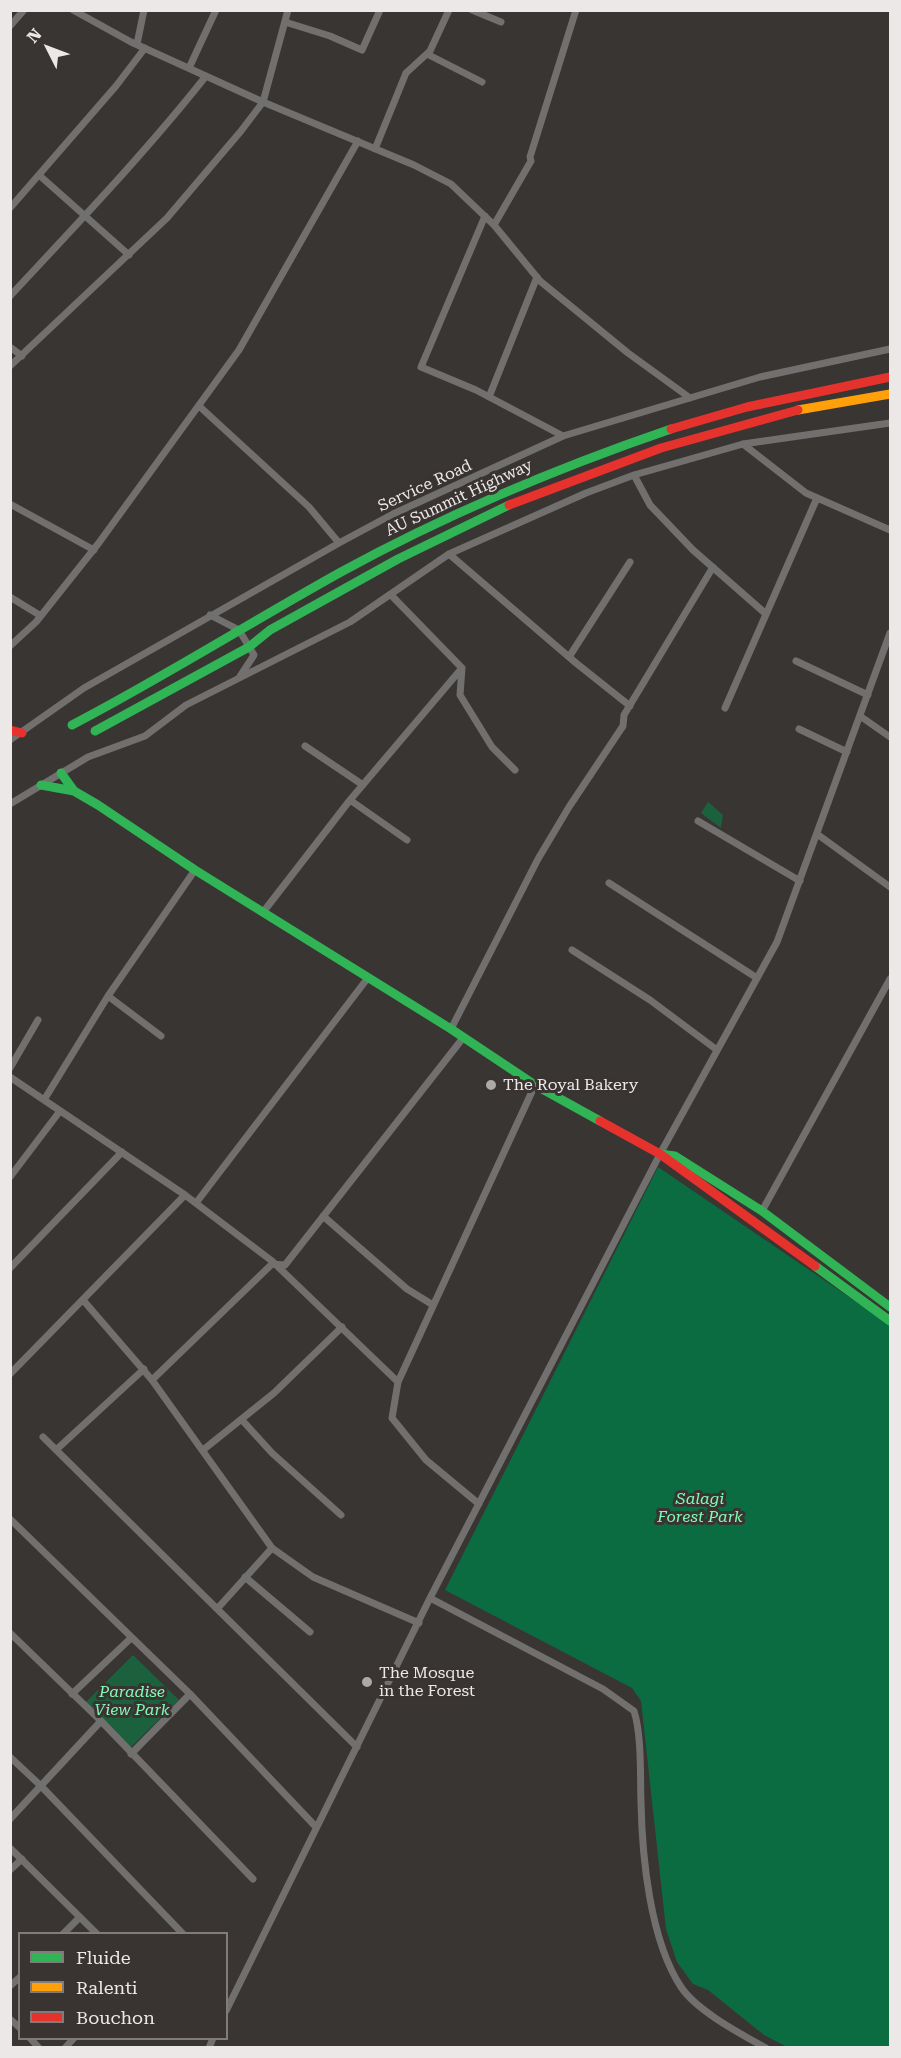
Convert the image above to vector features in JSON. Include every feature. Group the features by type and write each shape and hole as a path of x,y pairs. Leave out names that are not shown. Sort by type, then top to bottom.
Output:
{"main road":[{"name":"AU Summit Highway","path":"72,725 425,528 597,453 713,416 891,377"},
{"name":"AU Summit Highway","path":"95,731 249,647 270,630 438,538 546,490 604,468 723,430 831,404 891,394"},
{"path":"10,730 22,734"},
{"path":"61,773 74,791 195,870 451,1029 535,1086 660,1154 891,1321"},
{"path":"41,785 74,791"},
{"path":"660,1154 675,1156 762,1211 891,1307"}],"street":[{"path":"10,27 24,10"},
{"path":"137,44 144,10"},
{"path":"189,69 216,10"},
{"path":"10,366 167,218 263,102 288,10"},
{"path":"285,22 330,36 362,50 380,10"},
{"path":"375,149 406,73 427,54 449,10"},
{"path":"472,10 501,22"},
{"path":"494,225 531,161 530,157 576,10"},
{"path":"73,11 189,69 358,141 451,184 494,225 537,277 628,353 690,398"},
{"path":"10,208 116,86 145,48"},
{"path":"427,54 482,82"},
{"path":"10,296 170,121 206,76"},
{"path":"10,646 40,616 94,550 239,350 358,141"},
{"path":"39,175 129,255"},
{"path":"484,216 422,367 489,397 563,436"},
{"path":"489,397 537,277"},
{"path":"10,347 22,356"},
{"name":"Service Road","path":"10,740 22,734 84,688 339,543 393,514 563,436 760,377 891,350"},
{"path":"199,406 309,507 339,543"},
{"path":"10,804 88,757 145,736 186,705 350,622 392,596 449,554 634,475 743,444 891,423"},
{"path":"743,444 806,493 891,530"},
{"path":"634,475 650,505 713,567 766,614"},
{"path":"725,708 817,498"},
{"path":"10,504 94,550"},
{"path":"449,554 630,706"},
{"path":"569,657 630,562"},
{"path":"451,1029 538,860 569,807 623,726 624,715 713,567"},
{"path":"392,596 462,668 460,696 492,747 515,770"},
{"path":"10,597 40,616"},
{"path":"210,615 239,630 254,655 238,680"},
{"path":"228,2007 430,1598 660,1154 777,942 891,633"},
{"path":"796,662 868,695"},
{"path":"264,911 350,800 462,668"},
{"path":"860,716 891,737"},
{"path":"799,729 847,752"},
{"path":"305,746 363,786"},
{"path":"350,800 407,840"},
{"path":"698,821 800,881"},
{"path":"817,834 891,887"},
{"path":"44,1100 108,996 195,870"},
{"path":"609,883 757,978"},
{"path":"572,950 650,1000 717,1050"},
{"path":"196,1203 368,979"},
{"path":"762,1211 891,979"},
{"path":"108,996 161,1036"},
{"path":"10,1068 38,1020"},
{"path":"152,1380 272,1264 285,1265 463,1038"},
{"path":"10,1077 185,1195 277,1266 398,1382"},
{"path":"479,1504 426,1460 392,1418 398,1382 535,1086"},
{"path":"10,1178 60,1111"},
{"path":"10,1268 122,1152"},
{"path":"10,1374 185,1195"},
{"path":"323,1216 407,1289 434,1305"},
{"path":"83,1300 144,1369 273,1548 312,1577 419,1623"},
{"path":"203,1450 274,1393 342,1327"},
{"path":"56,1450 144,1369"},
{"path":"242,1420 272,1453 341,1515"},
{"path":"44,1437 357,1747"},
{"path":"10,1519 190,1694 316,1827"},
{"path":"217,1609 273,1548"},
{"path":"245,1577 310,1632"},
{"path":"430,1598 603,1689 634,1711 642,1833 654,1915 662,1945 681,1987 692,1999 743,2035 766,2048"},
{"path":"10,1633 101,1721 253,1879"},
{"path":"72,1694 131,1638"},
{"path":"131,1754 190,1694"},
{"path":"10,1819 101,1721"},
{"path":"10,1758 41,1786 181,1932"},
{"path":"10,1848 95,1932"},
{"path":"10,1870 22,1859"},
{"path":"65,1932 80,1917"}],"green space":[{"path":"708,802 723,815 721,828 701,813"},
{"name":"Salagi Forest Park","path":"658,1167 890,1325 890,2047 787,2047 764,2035 708,1990 693,1984 677,1962 666,1929 641,1701 632,1688 445,1590"},
{"name":"Paradise View Park","path":"133,1655 179,1700 130,1748 85,1703"}],"traffic: fast":[{"path":"72,725 341,572 421,531 544,476 671,429"},
{"path":"95,731 249,647 270,630 398,559 509,505"},
{"path":"61,773 74,791"},
{"path":"41,785 74,791 98,805 195,870 451,1029 535,1085 600,1121"},
{"path":"660,1154 675,1156 762,1211 890,1307"},
{"path":"815,1266 890,1321"}],"traffic: slow":[{"path":"798,410 890,394"}],"traffic: jam":[{"path":"671,429 747,407 890,377"},
{"path":"509,505 661,448 798,410"},
{"path":"10,730 22,733"},
{"path":"600,1121 660,1154 815,1266"}],"place":[{"name":"The Royal Bakery","path":"491,1085"},
{"name":"The Mosque in the Forest","path":"367,1682"}]}
